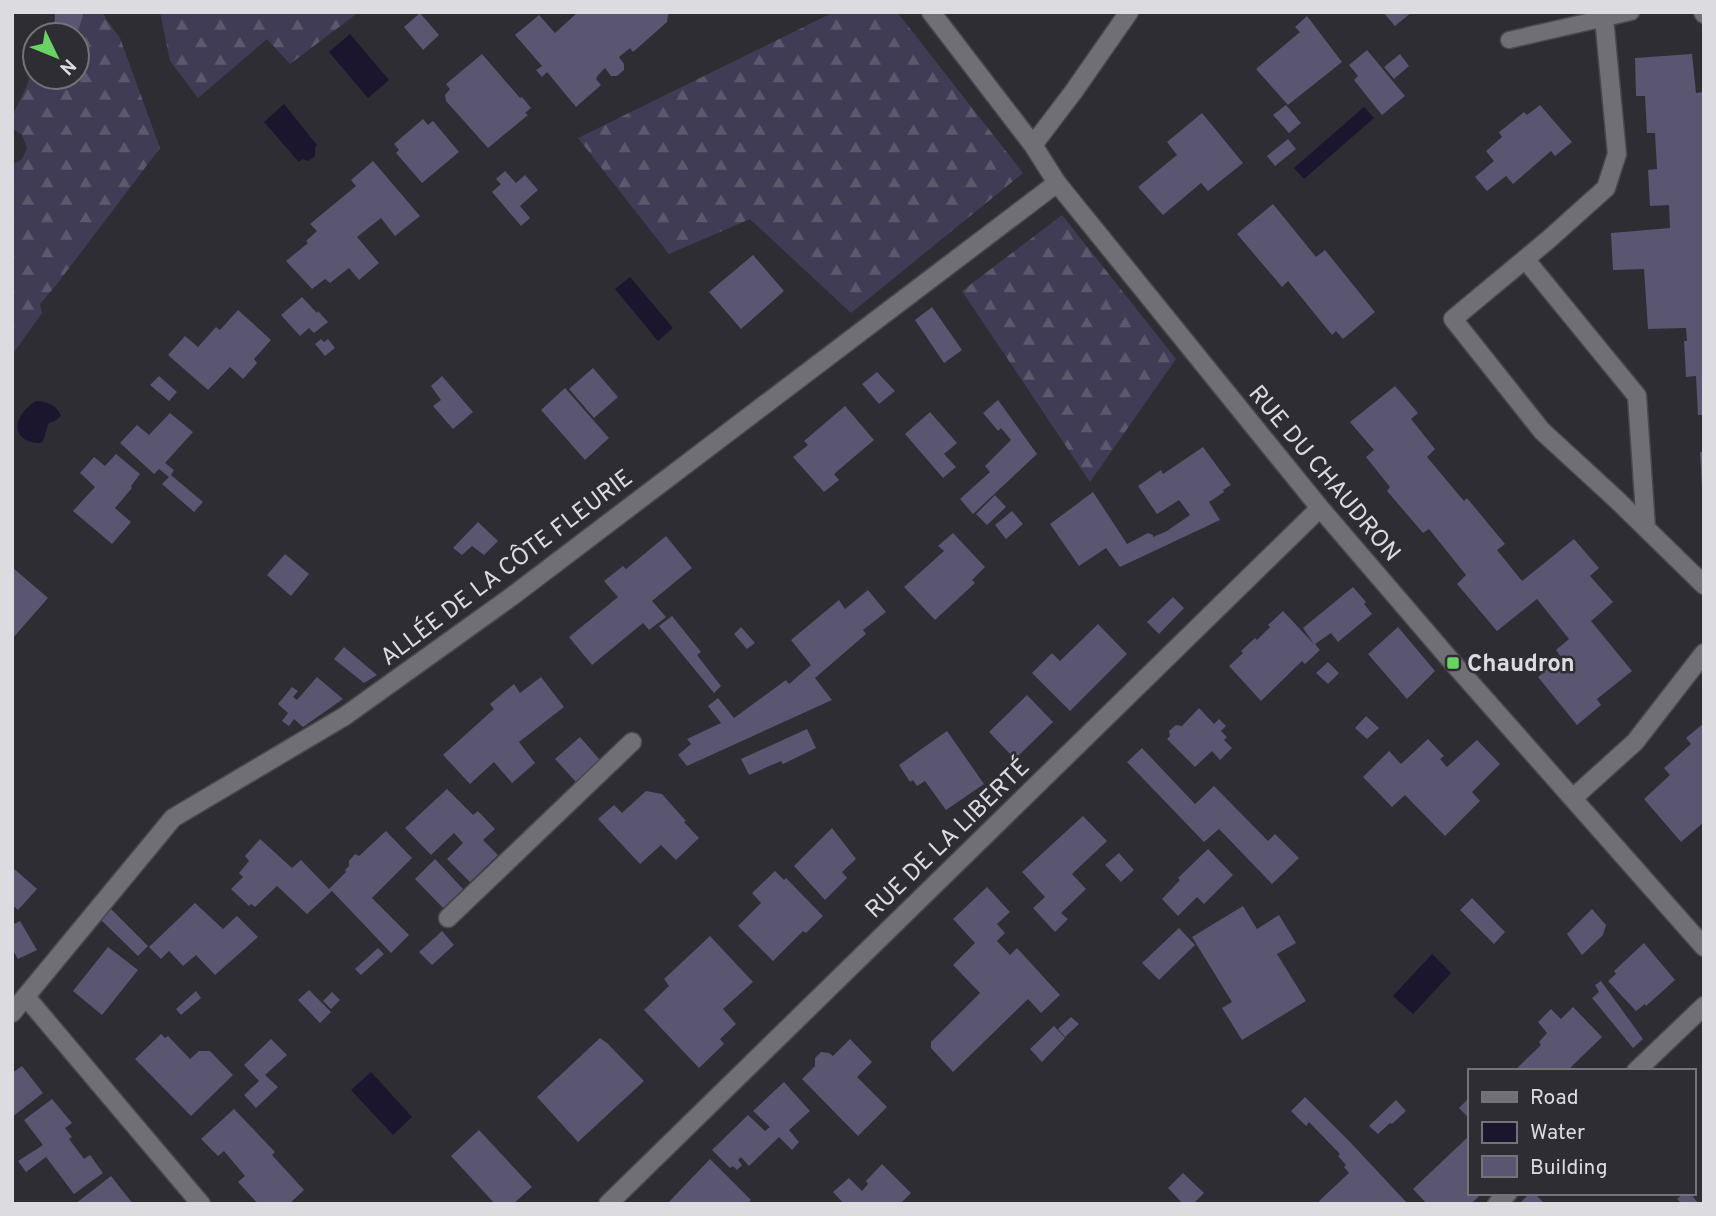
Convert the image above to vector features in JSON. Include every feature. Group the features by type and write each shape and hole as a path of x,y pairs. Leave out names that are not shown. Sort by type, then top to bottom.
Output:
{"street":[{"name":"RUE DU CHAUDRON","path":"930,12 1033,145 1057,183 1320,508 1435,643 1704,947"},
{"path":"1033,145 1129,12"},
{"path":"1605,18 1617,154 1606,188 1453,319 1542,431 1704,585"},
{"name":"ALLÉE DE LA CÔTE FLEURIE","path":"12,1013 173,818 345,716 511,597 1057,183"},
{"path":"1525,259 1637,396 1646,528"},
{"name":"RUE DE LA LIBERTÉ","path":"608,1204 1320,508"},
{"path":"1573,799 1635,742 1704,653"},
{"path":"448,918 632,742"},
{"path":"26,997 201,1204"},
{"path":"1638,1069 1704,1006"}],"lane":[{"path":"1508,40 1631,12"}],"green space":[{"path":"84,12 103,12 120,38 160,148 40,304 42,313 12,355 12,165 22,159 27,148 22,135 12,128 12,116 24,91 91,91 91,21 81,21"},
{"path":"160,12 359,12 290,64 267,39 198,98 170,61"},
{"path":"834,12 897,12 1023,173 851,313 750,219 669,254 578,138"},
{"path":"1062,215 1176,359 1090,482 962,291"}],"water":[{"path":"350,34 389,80 368,98 329,52"},
{"path":"284,104 317,145 315,156 308,161 302,159 299,162 264,122"},
{"path":"1364,107 1374,118 1304,179 1294,168"},
{"path":"630,277 673,328 658,341 615,289"},
{"path":"36,401 51,405 61,416 49,423 41,443 23,438 18,427 22,413"},
{"path":"1432,954 1451,973 1413,1014 1393,996"},
{"path":"371,1072 412,1117 393,1135 351,1090"}],"building":[{"path":"55,12 84,12 81,21 55,21"},
{"path":"578,12 672,12 668,15 667,22 633,52 630,48 619,57 624,64 624,70 617,76 611,76 605,68 596,79 601,85 576,107 547,72 542,77 536,70 542,66 515,35 539,15 555,33"},
{"path":"1383,12 1412,12 1395,26"},
{"path":"420,13 439,35 423,50 404,27"},
{"path":"1307,16 1342,62 1288,105 1256,69 1300,32 1295,27"},
{"path":"1367,50 1405,96 1382,115 1354,80 1358,76 1349,65"},
{"path":"482,54 531,108 525,113 528,115 488,148 446,101 445,95 450,89 446,84"},
{"path":"1400,54 1409,66 1394,79 1384,67"},
{"path":"1692,54 1696,93 1703,92 1704,98 1704,415 1698,415 1696,376 1686,377 1686,328 1648,329 1644,269 1613,270 1611,233 1670,228 1669,205 1650,206 1648,170 1657,169 1655,133 1647,133 1645,96 1636,96 1635,58"},
{"path":"1286,105 1301,123 1289,133 1273,115"},
{"path":"1540,105 1572,142 1555,156 1551,151 1513,184 1506,176 1487,191 1475,177 1494,161 1486,151 1502,137 1499,132 1524,112 1527,115"},
{"path":"1202,113 1243,163 1208,191 1201,183 1163,215 1138,187 1177,155 1167,142"},
{"path":"423,119 428,125 433,121 459,152 422,183 396,153 399,150 394,144"},
{"path":"1288,139 1296,149 1275,166 1267,156"},
{"path":"373,161 420,216 395,236 381,218 357,237 379,263 359,280 349,268 330,283 325,279 312,289 286,261 308,243 306,241 317,231 310,224 356,186 351,180"},
{"path":"505,171 516,183 525,175 538,190 520,206 530,218 521,226 492,192 501,184 496,179"},
{"path":"1273,204 1316,257 1325,250 1375,312 1343,339 1336,331 1332,335 1288,281 1282,287 1237,234"},
{"path":"753,255 784,291 741,329 709,292"},
{"path":"302,297 328,322 314,333 309,328 300,336 281,315"},
{"path":"932,307 962,350 944,363 915,320"},
{"path":"238,310 271,340 254,359 257,363 243,379 230,367 208,390 168,355 185,336 198,347 216,327 220,330"},
{"path":"321,339 324,342 328,339 335,348 325,356 315,344"},
{"path":"593,368 618,397 594,418 569,389"},
{"path":"877,372 895,391 879,404 862,384"},
{"path":"159,376 177,392 169,401 150,385"},
{"path":"442,376 473,412 453,429 433,406 441,400 431,386"},
{"path":"1395,386 1418,413 1411,419 1435,449 1427,457 1464,501 1467,498 1505,544 1497,550 1522,581 1574,539 1599,568 1590,576 1613,602 1591,621 1632,671 1597,699 1601,705 1577,725 1538,677 1561,657 1556,650 1569,639 1537,599 1497,631 1457,584 1466,575 1429,529 1423,533 1387,491 1390,487 1366,457 1374,450 1350,422"},
{"path":"565,388 609,438 585,460 541,410"},
{"path":"998,400 1037,454 973,514 960,499 990,472 985,466 1011,440 1001,428 998,431 983,413"},
{"path":"845,406 874,440 834,474 839,480 824,492 793,457 808,445 804,441"},
{"path":"930,412 957,443 944,454 956,467 943,478 905,434"},
{"path":"170,413 193,432 165,463 174,470 171,475 203,502 194,512 162,484 169,477 159,469 154,474 120,443 137,425 149,435"},
{"path":"1203,447 1231,485 1209,502 1220,520 1120,567 1106,548 1079,566 1050,524 1093,492 1127,544 1148,533 1153,537 1167,531 1190,515 1179,500 1157,514 1138,486 1161,470 1163,474"},
{"path":"1700,452 1704,452 1704,487 1702,487"},
{"path":"116,454 140,474 115,508 131,522 112,544 73,511 95,487 80,473 94,457 105,466"},
{"path":"995,495 1006,507 987,525 976,514"},
{"path":"1012,511 1023,524 1006,539 995,525"},
{"path":"478,522 498,541 484,555 472,546 462,555 453,548"},
{"path":"953,533 985,567 972,580 975,583 935,620 904,587 944,551 938,546"},
{"path":"666,536 692,568 652,601 666,617 649,630 643,623 592,665 569,637 618,597 604,581 623,566 626,569"},
{"path":"285,554 309,574 291,596 267,575"},
{"path":"12,567 48,598 12,639"},
{"path":"1353,587 1372,614 1338,642 1331,633 1315,644 1320,650 1305,664 1302,661 1261,701 1229,666 1283,611 1314,644 1303,628"},
{"path":"868,590 886,612 863,630 866,634 815,678 832,700 687,766 678,755 691,744 687,739 721,723 708,706 718,698 734,718 786,680 789,684 811,665 791,640 839,600 845,609"},
{"path":"1173,597 1184,608 1159,634 1147,622"},
{"path":"672,616 701,652 697,655 721,686 714,693 659,626"},
{"path":"1098,624 1127,654 1070,711 1032,673 1052,653 1060,661"},
{"path":"741,627 755,643 747,649 734,634"},
{"path":"1398,627 1435,671 1407,699 1368,654"},
{"path":"344,647 377,675 364,683 334,659"},
{"path":"1328,662 1339,673 1328,684 1316,673"},
{"path":"317,677 343,699 303,727 294,719 289,726 282,721 288,713 278,704 292,687 298,691 293,697 297,700"},
{"path":"541,677 564,707 519,742 535,763 512,783 494,762 470,784 443,755 494,709 490,704 514,684 520,693"},
{"path":"1027,695 1053,722 1015,759 989,732"},
{"path":"1199,708 1214,724 1219,719 1226,726 1221,731 1227,737 1224,740 1232,748 1220,760 1212,751 1195,767 1167,739 1170,736 1169,731 1176,725 1182,726"},
{"path":"1366,716 1379,728 1367,739 1355,728"},
{"path":"1704,723 1704,822 1681,842 1644,799 1670,775 1664,768 1691,744 1686,738"},
{"path":"807,729 816,748 783,764 781,761 749,775 741,759"},
{"path":"947,731 984,784 946,810 925,781 917,786 913,780 910,782 899,765"},
{"path":"580,737 600,760 576,782 555,759"},
{"path":"1428,739 1444,756 1440,759 1447,767 1477,740 1500,764 1472,792 1480,801 1445,836 1405,795 1392,807 1363,777 1389,751 1401,764"},
{"path":"1142,748 1195,804 1214,786 1268,841 1275,834 1299,858 1272,884 1219,829 1204,842 1127,762"},
{"path":"447,789 473,815 478,811 495,829 483,840 498,855 470,882 447,859 463,843 454,833 431,855 405,828"},
{"path":"646,791 662,794 699,838 676,860 661,845 640,864 598,819 614,805 622,813"},
{"path":"1083,816 1107,841 1072,874 1086,889 1061,913 1068,919 1055,932 1033,908 1045,897 1022,872"},
{"path":"832,828 856,859 842,872 847,878 825,900 794,866"},
{"path":"386,831 412,858 372,898 409,935 391,953 332,891 307,914 277,886 255,907 251,904 249,906 231,889 243,877 239,873 249,861 245,856 260,839 292,868 301,860 329,889 346,872 349,861 355,854 359,856"},
{"path":"1208,849 1233,875 1204,904 1197,897 1178,916 1162,899 1180,880 1178,878"},
{"path":"1119,853 1134,870 1121,882 1105,865"},
{"path":"435,859 463,889 443,908 415,879"},
{"path":"12,867 37,889 18,910 12,905"},
{"path":"775,871 784,880 786,878 823,916 806,933 803,931 773,961 738,926 761,903 752,893"},
{"path":"987,887 1010,912 997,924 1005,933 997,941 1010,955 1017,948 1060,995 1041,1013 1028,999 953,1072 931,1048 931,1042 980,993 953,965 975,943 953,919"},
{"path":"1472,898 1505,932 1494,944 1460,910"},
{"path":"195,903 223,929 237,916 258,937 215,975 196,955 183,966 169,951 161,959 149,947"},
{"path":"1243,906 1257,929 1279,915 1296,943 1277,954 1306,1001 1242,1040 1222,1008 1232,1002 1192,937"},
{"path":"110,908 148,946 138,956 101,920"},
{"path":"1592,909 1606,925 1603,935 1582,955 1567,934"},
{"path":"20,921 37,950 18,959 12,949 12,925"},
{"path":"1179,928 1195,945 1159,980 1142,963"},
{"path":"442,931 454,945 432,965 419,952"},
{"path":"710,936 753,982 723,1009 736,1024 720,1039 724,1044 699,1068 644,1010 669,986 664,979"},
{"path":"1644,943 1675,980 1646,1006 1645,1004 1636,1011 1608,981 1616,974 1614,971"},
{"path":"108,947 138,970 102,1015 73,991"},
{"path":"378,948 384,954 361,975 355,969"},
{"path":"1601,981 1643,1039 1633,1048 1592,998 1599,992 1595,985"},
{"path":"309,990 331,1012 320,1023 298,1000"},
{"path":"196,991 201,998 181,1015 176,1009"},
{"path":"332,992 340,1000 331,1009 323,1001"},
{"path":"1573,1007 1602,1037 1569,1069 1516,1069 1541,1045 1539,1042 1547,1033 1538,1022 1551,1009 1561,1019"},
{"path":"1071,1017 1079,1024 1065,1037 1058,1029"},
{"path":"1054,1026 1065,1038 1042,1062 1030,1049"},
{"path":"161,1034 165,1038 168,1036 190,1059 199,1051 210,1051 233,1075 191,1116 135,1059"},
{"path":"600,1038 644,1081 578,1142 537,1097"},
{"path":"271,1039 287,1055 265,1075 278,1087 256,1108 244,1095 259,1081 244,1065"},
{"path":"850,1039 872,1062 857,1077 887,1107 858,1136 802,1079 815,1066 815,1058 821,1052 833,1056"},
{"path":"22,1066 43,1093 12,1117 12,1073"},
{"path":"784,1082 810,1111 789,1130 799,1142 792,1150 779,1137 749,1166 741,1157 738,1160 742,1165 737,1170 733,1166 730,1168 712,1150 748,1115 765,1131 770,1127 753,1111"},
{"path":"1305,1097 1408,1204 1322,1204 1319,1201 1349,1173 1338,1156 1340,1154 1309,1122 1306,1126 1291,1111"},
{"path":"52,1099 72,1123 65,1128 72,1137 69,1139 84,1159 90,1155 103,1173 74,1194 46,1157 26,1172 18,1161 43,1145 24,1120"},
{"path":"1468,1099 1468,1117 1459,1108"},
{"path":"1396,1100 1406,1111 1378,1134 1369,1126"},
{"path":"234,1109 275,1152 272,1155 304,1190 289,1204 258,1204 238,1182 245,1176 224,1151 218,1156 201,1139"},
{"path":"479,1130 532,1187 513,1204 495,1204 451,1156"},
{"path":"1468,1137 1468,1195 1480,1195 1471,1204 1427,1204 1413,1189"},
{"path":"710,1159 751,1200 747,1204 667,1204"},
{"path":"882,1164 911,1193 900,1204 844,1204 833,1192 849,1178 862,1191 868,1184 866,1181"},
{"path":"1183,1173 1204,1193 1193,1204 1183,1204 1168,1188"},
{"path":"111,1176 133,1204 75,1204"},
{"path":"1528,1195 1536,1195 1545,1204 1519,1204"},
{"path":"1682,1195 1692,1195 1699,1204 1682,1204 1677,1199"}],"place":[{"name":"Chaudron","path":"1453,663"}]}
